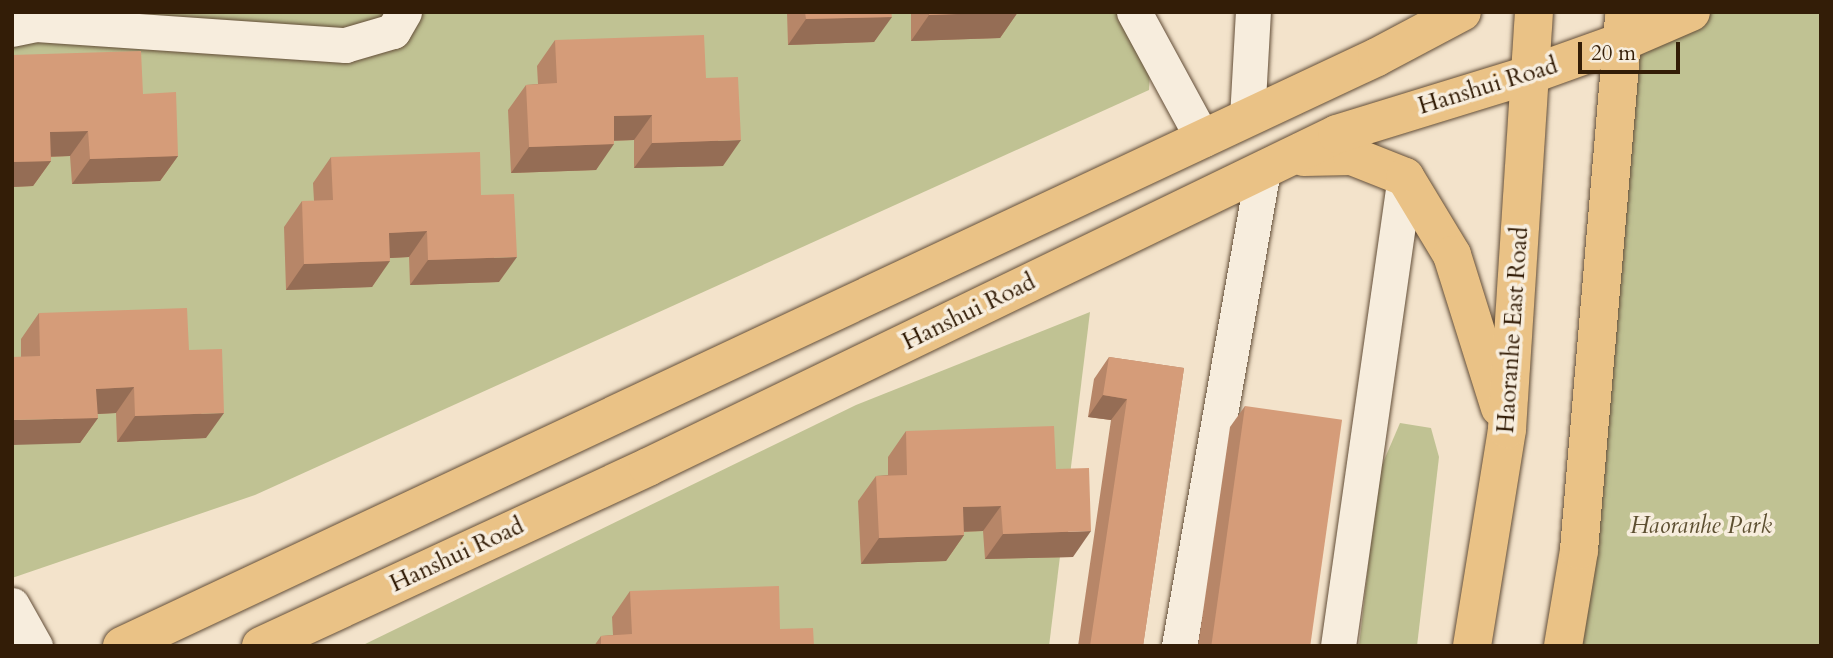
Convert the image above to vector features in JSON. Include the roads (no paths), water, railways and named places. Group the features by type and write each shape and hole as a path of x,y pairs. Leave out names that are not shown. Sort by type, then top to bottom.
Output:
{"main road":[{"path":"122,646 1247,118 1408,26 1462,12"},
{"name":"Haoranhe East Road","path":"1472,646 1507,429 1534,12"},
{"name":"Hanshui Road","path":"261,646 648,467 1337,134 1532,74 1624,27 1691,12"},
{"path":"1563,646 1579,550 1624,27"},
{"path":"1276,164 1352,156 1405,177 1452,255 1507,429"}],"street":[{"path":"12,29 36,24 345,46 393,31 404,12"},
{"path":"1134,12 1203,139"},
{"path":"1247,118 1253,12"},
{"path":"1179,646 1276,164"},
{"path":"1338,646 1405,177"},
{"path":"12,605 36,646"}],"park label":[{"name":"Haoranhe Park","path":"1701,526"}]}
